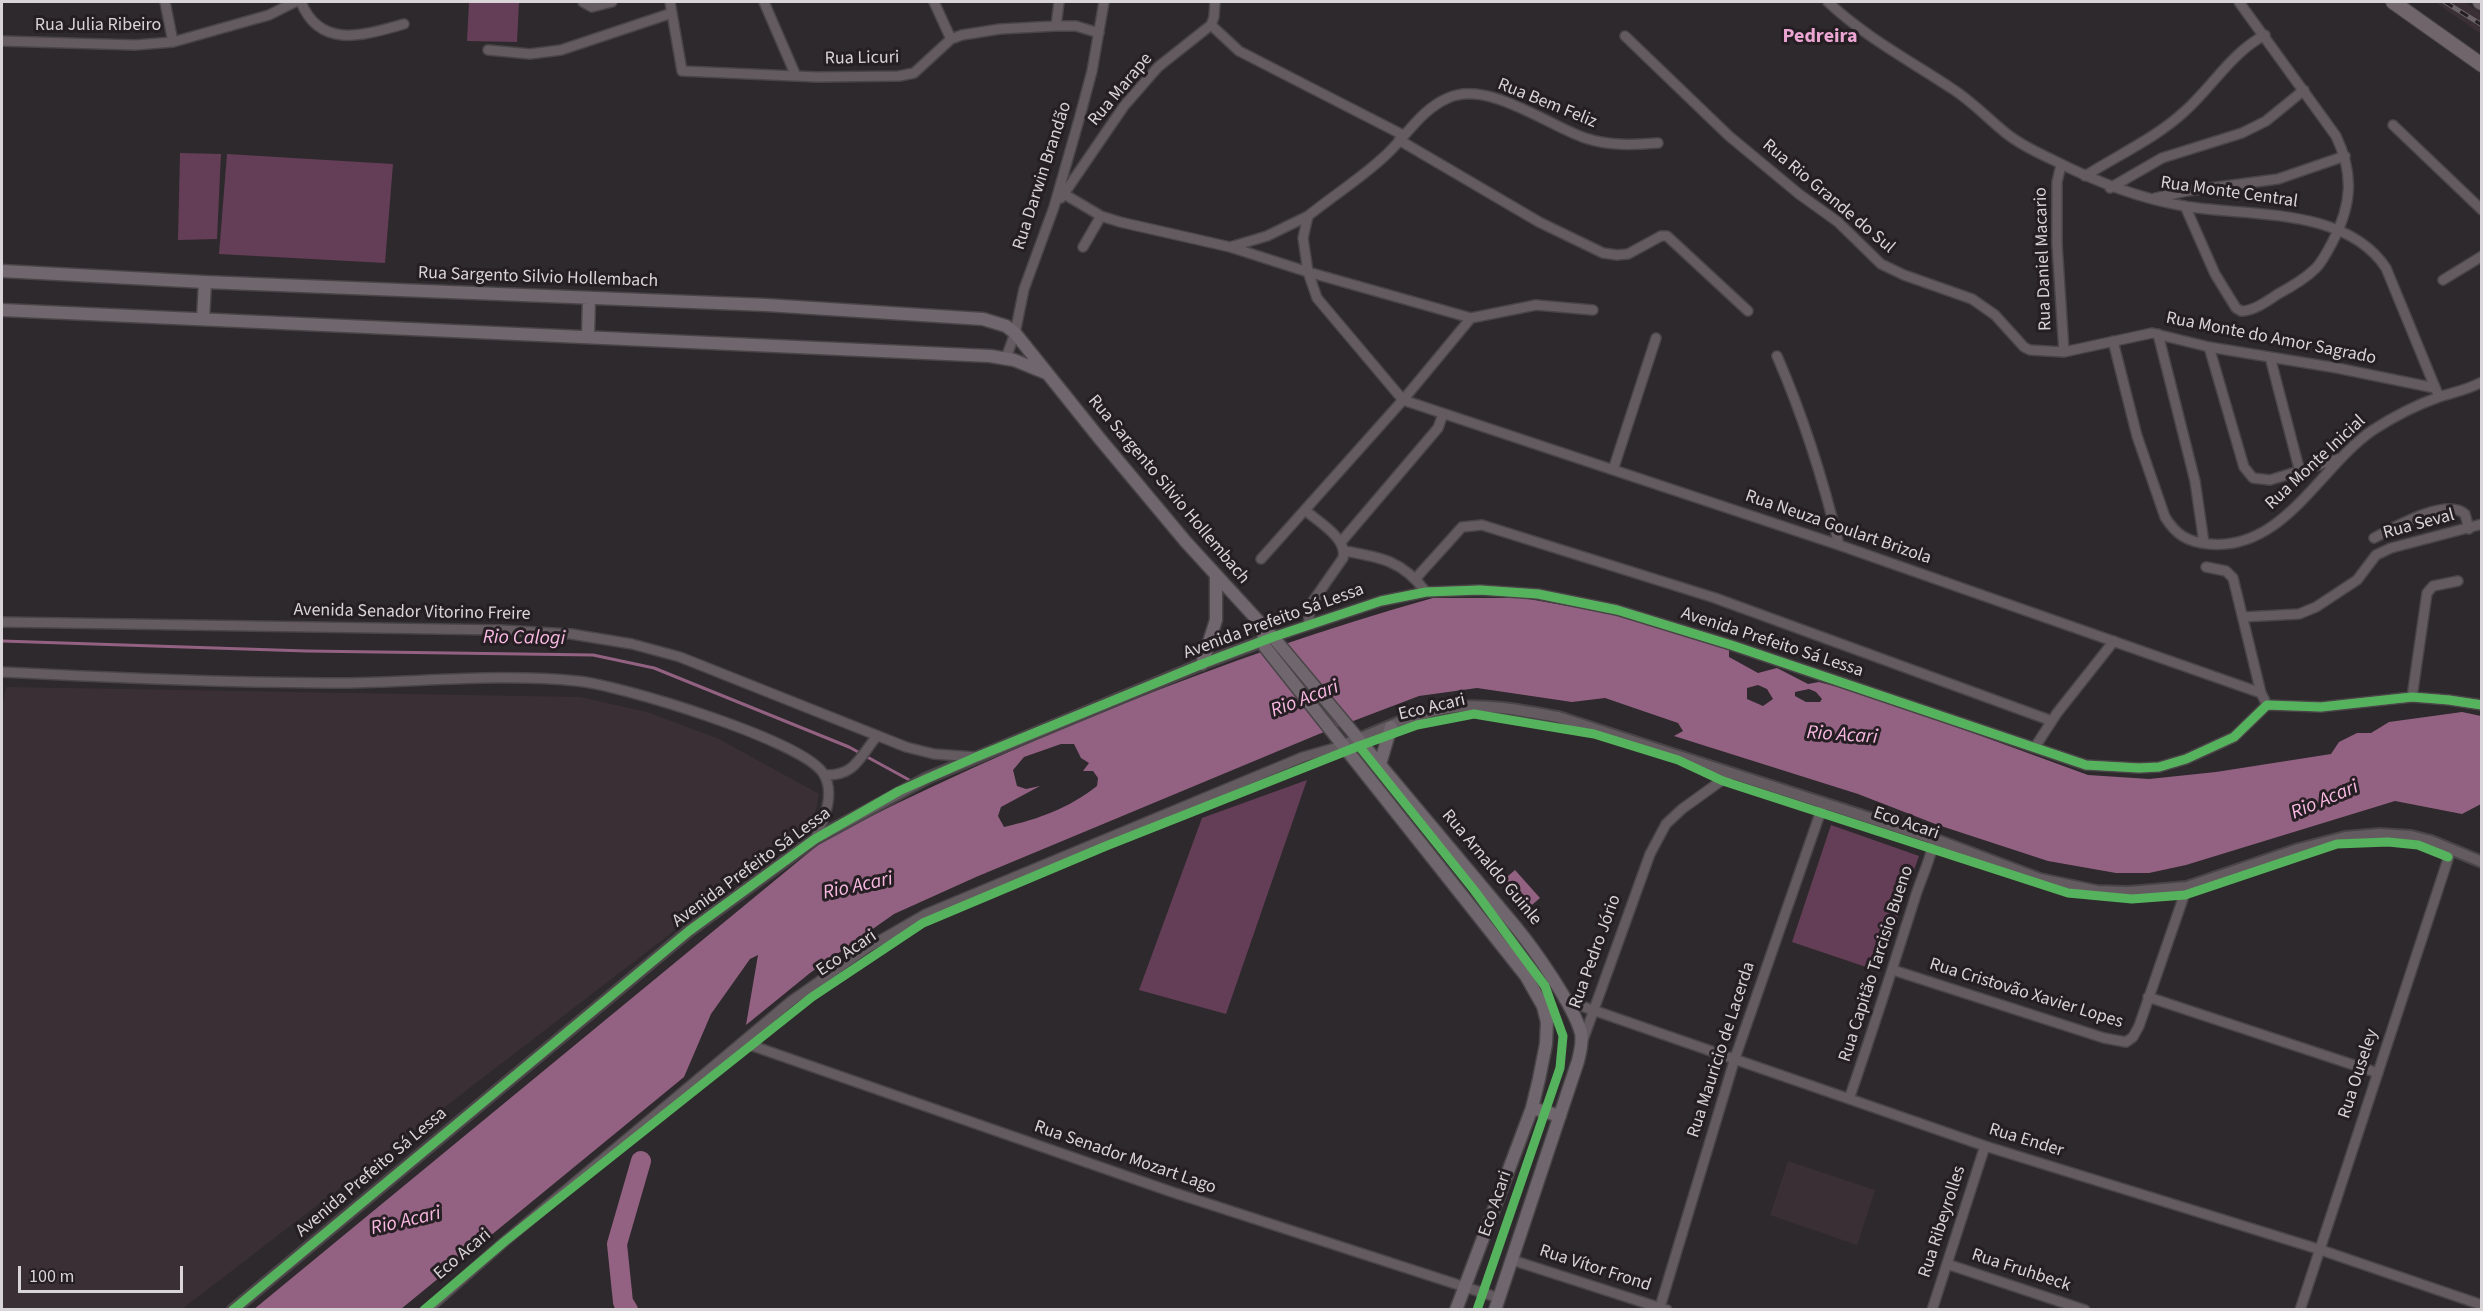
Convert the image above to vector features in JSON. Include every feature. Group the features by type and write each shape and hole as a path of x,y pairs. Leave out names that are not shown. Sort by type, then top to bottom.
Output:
{"main road":[{"path":"2393,2 2481,66"},
{"name":"Rua Sargento Silvio Hollembach","path":"2,271 777,306 983,319 1000,323 1015,333 1100,439 1216,576 1262,626 1270,642 1338,742"},
{"path":"203,319 206,282"},
{"path":"588,337 589,298"},
{"path":"2,309 1006,358 1050,374"},
{"path":"1202,664 1216,620 1216,576"},
{"path":"1270,642 1355,735"},
{"path":"1380,764 1390,728"},
{"name":"Rua Arnaldo Guinle","path":"1355,735 1529,943 1577,1023 1582,1042"},
{"name":"Rua Pedro Jório","path":"1338,742 1526,976 1543,1006 1547,1022 1546,1044 1532,1108 1456,1310"},
{"name":"Rua Pedro Jório","path":"1497,1304 1560,1116 1582,1042"},
{"path":"1532,1108 1560,1116"}],"street":[{"path":"165,2 173,42"},
{"name":"Rua Julia Ribeiro","path":"2,41 135,45 173,42 268,15 296,2"},
{"path":"301,2 308,18 321,29 339,36 365,35 404,24"},
{"path":"583,2 592,7 612,2"},
{"path":"488,50 530,54 561,50 672,13 670,2"},
{"path":"764,2 796,76"},
{"path":"934,2 951,39 1000,29 1056,26 1076,26 1099,33"},
{"path":"1056,26 1059,2"},
{"name":"Rua Darwin Brandão","path":"1006,358 1015,333 1024,289 1054,207 1080,116 1104,2"},
{"path":"1215,2 1211,25 1239,51 1401,137 1539,222 1603,253 1628,254 1661,236 1667,236 1748,310"},
{"name":"Rua Monte Central","path":"1828,2 1867,35 1962,95 2007,134 2061,165 2110,188 2185,206 2270,213 2302,220 2338,231 2370,249 2386,268 2437,392"},
{"path":"2185,206 2215,274 2236,308 2241,311 2253,309 2311,272 2325,256 2338,231 2348,195 2349,177 2345,156 2336,136 2239,2"},
{"name":"Rua Licuri","path":"672,13 682,71 796,76 906,76 914,73 951,39"},
{"name":"Rua Marape","path":"1054,207 1130,99 1158,67 1211,25"},
{"name":"Rua Rio Grande do Sul","path":"1625,36 1729,136 1799,194 1838,222 1881,264 1912,279 1972,299 1995,315 2030,350"},
{"path":"2085,176 2169,124 2199,98 2242,50 2265,36"},
{"path":"2110,188 2162,158 2241,133 2258,125 2304,90"},
{"name":"Rua Bem Feliz","path":"1230,247 1267,236 1308,216 1374,165 1401,137 1442,101 1457,95 1474,94 1508,103 1562,129 1600,142 1633,145 1658,143"},
{"path":"2393,125 2481,210"},
{"path":"2152,199 2187,191 2278,179 2345,156"},
{"name":"Rua Daniel Macario","path":"2061,165 2057,182 2056,232 2059,306 2064,352"},
{"path":"1064,194 1101,216 1230,247 1308,272 1471,318 1536,305 1593,310"},
{"path":"1083,247 1101,216"},
{"path":"1308,216 1303,238 1308,272 1317,298 1403,400"},
{"path":"2443,280 2481,256"},
{"path":"1261,559 1403,400 1471,318"},
{"name":"Rua Monte do Amor Sagrado","path":"2030,350 2064,352 2152,333 2209,347 2337,368 2437,392"},
{"path":"2158,334 2195,482 2204,543"},
{"path":"1613,470 1656,338"},
{"name":"Rua Monte Inicial","path":"2113,341 2137,436 2158,502 2173,529 2185,539 2204,543 2234,543 2264,532 2284,518 2371,431 2437,392 2467,390 2481,382"},
{"path":"2209,347 2230,423 2247,472 2253,478 2261,481 2300,472 2345,457"},
{"path":"1777,356 1819,464 1839,545"},
{"path":"2270,357 2300,472"},
{"name":"Rua Neuza Goulart Brizola","path":"1403,400 1839,545 2261,693"},
{"path":"1308,625 1311,604 1343,558 1343,546 1438,428 1443,414"},
{"path":"2374,538 2407,521 2440,509 2451,508 2465,514 2469,529"},
{"path":"1305,510 1343,546 1406,569 1426,592"},
{"name":"Rua Seval","path":"2243,617 2299,614 2316,607 2357,580 2376,555 2391,548 2481,524"},
{"path":"1416,578 1462,527 1482,525 1715,598 2052,721"},
{"path":"2206,567 2226,571 2232,575 2261,693 2267,705 2321,707 2412,697 2481,705"},
{"path":"2412,697 2427,593 2433,586 2458,581"},
{"name":"Avenida Prefeito Sá Lessa","path":"233,1310 689,932 815,838 899,791 976,757 1202,664 1270,642 1308,625 1381,602 1426,592 1480,590 1538,594 1617,610 1731,645 2086,765 2109,768 2159,767 2186,759 2227,741 2267,705"},
{"name":"Avenida Senador Vitorino Freire","path":"2,622 501,630 571,634 632,644 680,657 921,752 976,757"},
{"path":"2035,747 2052,721 2114,641"},
{"path":"2,672 218,681 344,683 518,678 578,681 618,689 685,709 763,737 818,767 825,775 828,791 827,806 815,838"},
{"path":"427,1310 700,1076 790,1002 867,948 926,914 1355,735 1390,728 1434,711 1480,706 1521,710 1592,726 1823,805 1934,839 2040,879 2097,891 2129,892 2187,887 2299,849 2345,837 2380,834 2411,836 2481,862"},
{"path":"825,775 844,774 857,762 876,736"},
{"name":"Rua Pedro Jório","path":"1582,1042 1650,854 1666,824 1682,809 1732,773"},
{"name":"Rua Mauricio de Lacerda","path":"1664,1308 1735,1058 1823,805"},
{"name":"Rua Capitão Tarcisio Bueno","path":"1849,1100 1934,839"},
{"name":"Rua Ouseley","path":"2300,1310 2318,1249 2451,850"},
{"name":"Rua Cristovão Xavier Lopes","path":"1893,970 2117,1042 2126,1042 2133,1037 2139,1026 2187,887"},
{"path":"2148,997 2378,1072"},
{"name":"Rua Ender","path":"1564,1000 1986,1146 2318,1249 2481,1305"},
{"name":"Rua Senador Mozart Lago","path":"744,1041 1172,1192 1464,1287 1497,1304"},
{"name":"Rua Ribeyrolles","path":"1932,1310 1986,1146"},
{"name":"Rua Vítor Frond","path":"1512,1260 1664,1308"},
{"name":"Rua Fruhbeck","path":"1947,1264 2085,1310"}],"shaded area":[{"path":"469,2 519,2 517,42 467,41"},
{"path":"2435,2 2464,2 2481,13 2481,34"},
{"path":"180,153 221,154 217,239 178,240"},
{"path":"227,154 393,164 385,263 219,254"},
{"path":"6,687 580,697 647,712 719,739 819,794 815,814 802,829 705,907 182,1309 2,1309 2,708"},
{"path":"1307,780 1226,1014 1139,990 1202,818"},
{"path":"1831,825 1919,856 1878,971 1792,942"},
{"path":"1788,1161 1875,1190 1857,1245 1770,1215"}],"water":[{"name":"Rio Acari","path":"1433,598 1523,598 1641,619 1729,648 1729,657 1758,673 1777,668 1808,684 1819,682 1872,696 2088,775 2149,779 2216,772 2331,754 2339,742 2357,733 2371,733 2389,722 2462,712 2481,716 2481,804 2462,814 2395,801 2186,865 2149,873 2116,873 2048,861 1938,825 1858,794 1674,736 1683,731 1678,723 1605,698 1572,702 1477,688 1419,696 1319,734 976,877 894,914 810,973 746,1025 758,955 750,959 711,1014 684,1077 401,1309 253,1310 824,840 1046,735 1199,674 1355,621","holes":["1758,685 1767,689 1773,699 1763,706 1747,699 1747,688","1809,689 1816,692 1822,699 1820,702 1806,702 1795,696 1795,692","1061,744 1074,744 1081,758 1089,763 1083,771 1093,771 1098,778 1097,786 1076,801 1053,812 1004,827 998,816 1001,807 1040,786 1026,789 1017,786 1013,770 1024,757"]},
{"path":"1515,870 1540,898 1526,910 1501,882"}],"waterway":[{"name":"Rio Calogi","path":"2,641 306,651 593,655 654,668 849,747 913,782"},
{"path":"628,1310 623,1302 617,1244 641,1161"}],"railway":[{"path":"2445,2 2482,25"}],"cycle path":[{"path":"233,1310 689,931 815,839 899,791 976,757 1202,664 1273,637 1381,601 1426,592 1480,590 1538,594 1617,610 1731,645 2086,765 2159,767 2186,759 2234,737 2267,705 2321,707 2412,697 2482,705"},
{"name":"Eco Acari","path":"1359,746 1417,725 1474,714 1594,734 1678,760 1723,781 2068,893 2132,899 2185,895 2337,844 2388,842 2418,845 2448,857"},
{"name":"Eco Acari","path":"424,1310 504,1242 812,997 923,923 1106,846 1359,746 1474,890 1545,986 1563,1036 1560,1068 1477,1310"}],"district":[{"name":"Pedreira","path":"1820,38"}]}
